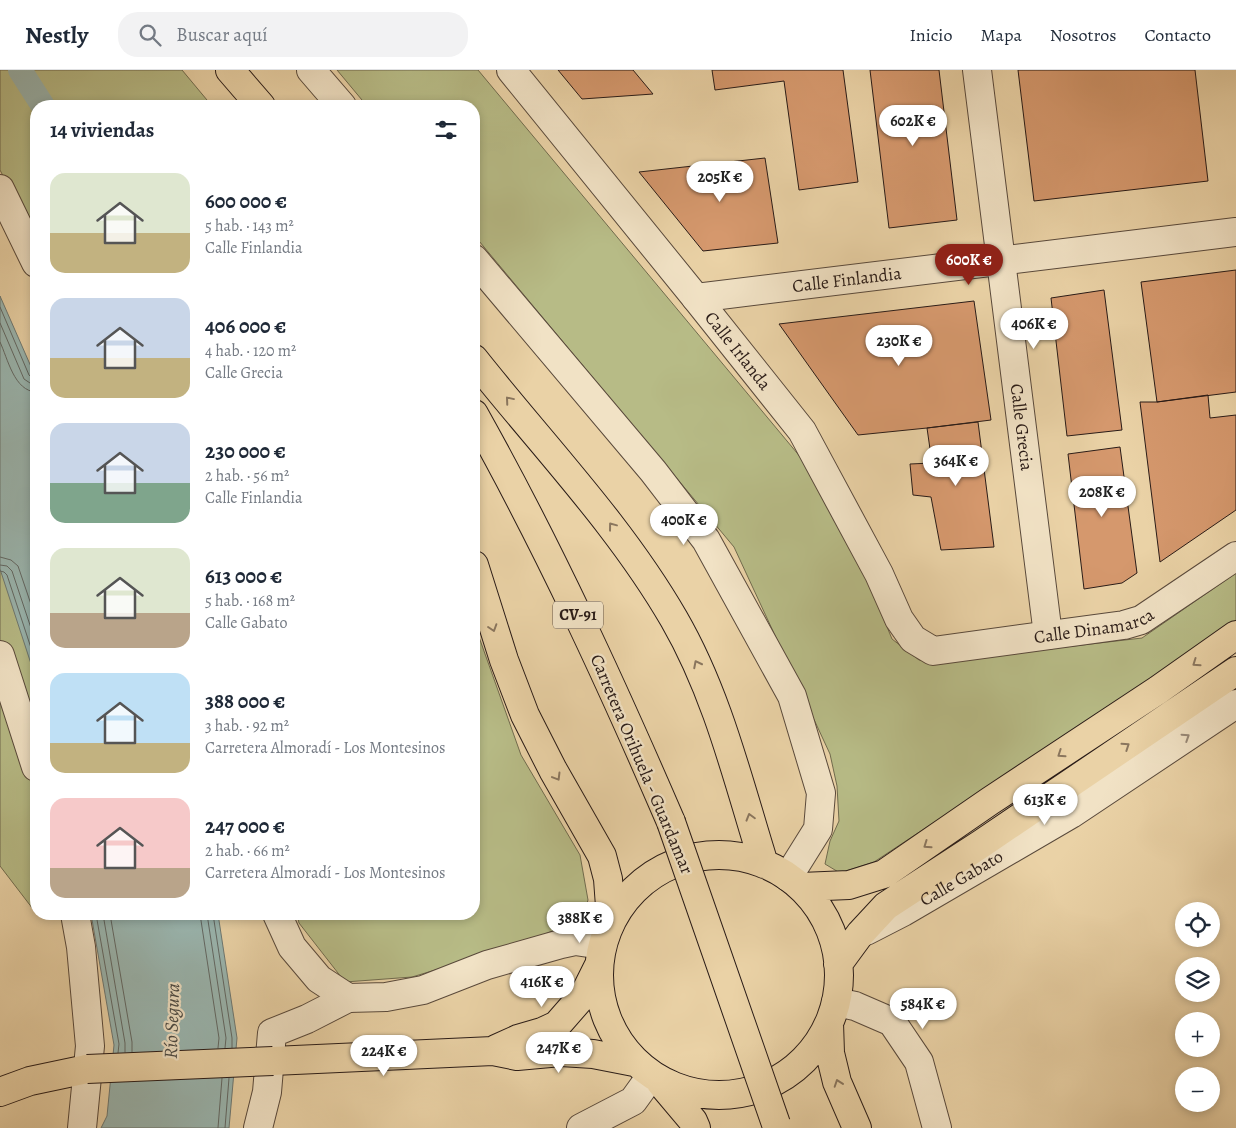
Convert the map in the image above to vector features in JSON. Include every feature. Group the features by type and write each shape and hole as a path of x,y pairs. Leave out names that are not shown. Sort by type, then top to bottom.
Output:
{"main road":[{"path":"209,70 232,100"},
{"path":"230,70 256,100"},
{"path":"248,70 272,100"},
{"path":"480,366 601,511 637,560 675,620 702,673 727,737 764,864"},
{"name":"Carretera Orihuela - Guardamar","path":"480,425 512,481 557,570 622,708 671,822 776,1126"},
{"path":"480,583 504,660 525,715 552,770 602,856 608,879 611,920"},
{"path":"794,882 849,885 884,874 990,801 1158,690 1236,635"},
{"path":"838,964 860,934 886,906 1236,671"},
{"path":"493,1050 518,1039 542,1032 557,1024 585,992 600,956 611,920 628,896 650,876 676,862 705,855 735,856 764,864 794,882 824,918 832,936 838,964 839,983 833,1012 830,1052 837,1082 857,1128"},
{"path":"600,956 601,1002 613,1034 687,1114 696,1128"},
{"path":"0,1092 30,1081 87,1070 493,1050 517,1056 561,1052 592,1054 648,1072 685,1091 713,1096 742,1094 770,1085 795,1069 815,1048 833,1012"}],"street":[{"path":"311,70 337,100"},
{"name":"Calle Irlanda","path":"510,70 802,431 880,574 899,619 913,638 933,651"},
{"name":"Calle Grecia","path":"977,70 1048,636"},
{"path":"0,189 30,251"},
{"name":"Calle Finlandia","path":"696,298 1236,232"},
{"path":"480,266 653,471 706,540 792,696 821,793 818,829 794,882"},
{"name":"Calle Dinamarca","path":"933,651 1124,625 1141,620 1236,556"},
{"path":"0,655 30,748"},
{"name":"Calle Gabato","path":"860,934 903,912 1071,814 1236,704"},
{"path":"76,920 81,947 90,1046 82,1128"},
{"path":"280,920 292,947 319,980 348,998"},
{"path":"258,1128 267,1092 272,1033 307,1019 348,998 386,997 423,990 487,965 561,944 575,941 600,956"},
{"path":"833,1012 855,1006 892,1022 919,1062 937,1128"},
{"path":"624,1128 633,1101 648,1072"},
{"path":"581,1128 633,1101"}],"green space":[{"path":"0,70 182,70 207,100 30,100 30,229 0,170"},
{"path":"337,70 478,70 802,459 871,588 892,639 919,660 937,662 1142,638 1236,573 1236,623 874,862 840,873 825,864 830,841 839,821 837,786 830,754 734,547 480,242 480,100 362,100"},
{"path":"0,499 30,568 30,905 0,866"},
{"path":"480,640 521,755 580,855 588,900 582,920 505,949 412,977 345,982 298,920 480,920"}],"water":[{"path":"0,296 30,364 30,661 0,569"},
{"name":"Río Segura","path":"92,920 219,920 237,1038 229,1128 101,1128 107,1116 114,1045"}],"building":[{"path":"558,70 633,70 653,94 582,99"},
{"path":"712,70 843,70 858,182 799,190 784,81 715,90"},
{"path":"870,70 939,70 957,220 889,228"},
{"path":"1018,70 1195,70 1208,181 1034,201"},
{"path":"765,158 778,243 703,251 639,172"},
{"path":"1236,270 1236,392 1157,402 1141,282"},
{"path":"1104,290 1122,430 1067,436 1051,298"},
{"path":"974,301 991,420 927,428 858,435 779,324"},
{"path":"1208,395 1210,418 1236,415 1236,510 1160,562 1140,402 1157,402"},
{"path":"978,422 994,547 941,550 931,497 913,495 910,464 932,463 927,428"},
{"path":"1120,447 1137,573 1122,583 1084,589 1068,454"}],"waterway":[{"path":"20,70 39,100"}]}
